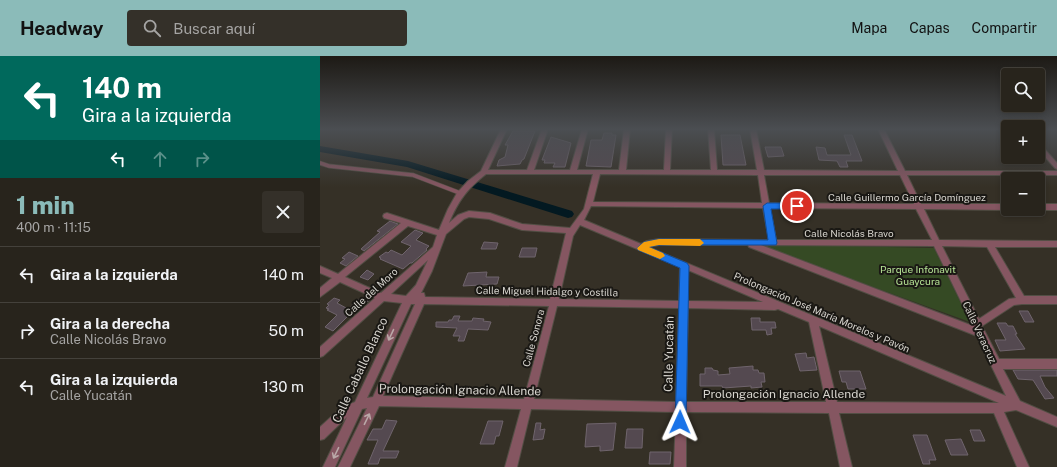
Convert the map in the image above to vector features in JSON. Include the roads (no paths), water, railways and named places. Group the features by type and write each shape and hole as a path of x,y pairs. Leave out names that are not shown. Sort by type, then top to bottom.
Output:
{"street":[{"path":"495,148 484,172 1057,173"},
{"path":"530,172 538,148"},
{"path":"573,172 580,148"},
{"path":"622,172 625,148"},
{"path":"667,172 668,148"},
{"path":"712,148 714,172"},
{"path":"757,148 773,243"},
{"name":"Calle Veracruz","path":"890,148 1016,405"},
{"path":"1045,153 1057,167"},
{"name":"Calle Caballo Blanco","path":"329,467 408,300 420,287 452,206 468,183 484,172"},
{"name":"Calle Sonora","path":"511,467 554,302 569,235 590,204 597,172"},
{"name":"Calle Guillermo García Domínguez","path":"590,204 1001,207"},
{"path":"1045,207 1057,207"},
{"path":"387,216 442,234 468,214 490,216 522,227 571,231"},
{"name":"Prolongación José María Morelos y Pavón","path":"579,221 1057,422"},
{"path":"320,293 406,223"},
{"name":"Calle Nicolás Bravo","path":"641,248 647,244 659,242 1057,244"},
{"path":"746,243 979,329 1012,302 1022,300 1057,300"},
{"path":"989,244 1022,300"},
{"name":"Calle del Moro","path":"320,353 437,247"},
{"name":"Calle Yucatán","path":"680,467 682,304 684,266"},
{"name":"Calle Miguel Hidalgo y Costilla","path":"320,268 381,297 408,300 780,306"},
{"path":"344,467 422,300 420,287"},
{"path":"813,320 846,467"},
{"path":"996,364 1057,364"},
{"name":"Prolongación Ignacio Allende","path":"360,403 376,401 681,407 997,408 1016,405"},
{"path":"320,435 347,409 360,403"},
{"path":"997,408 1023,467"}],"lane":[{"path":"320,163 328,166 413,176 460,193"}],"waterway":[{"path":"320,149 408,164 568,214"}],"park label":[{"name":"Parque Infonavit Guaycura","path":"918,274"}]}
